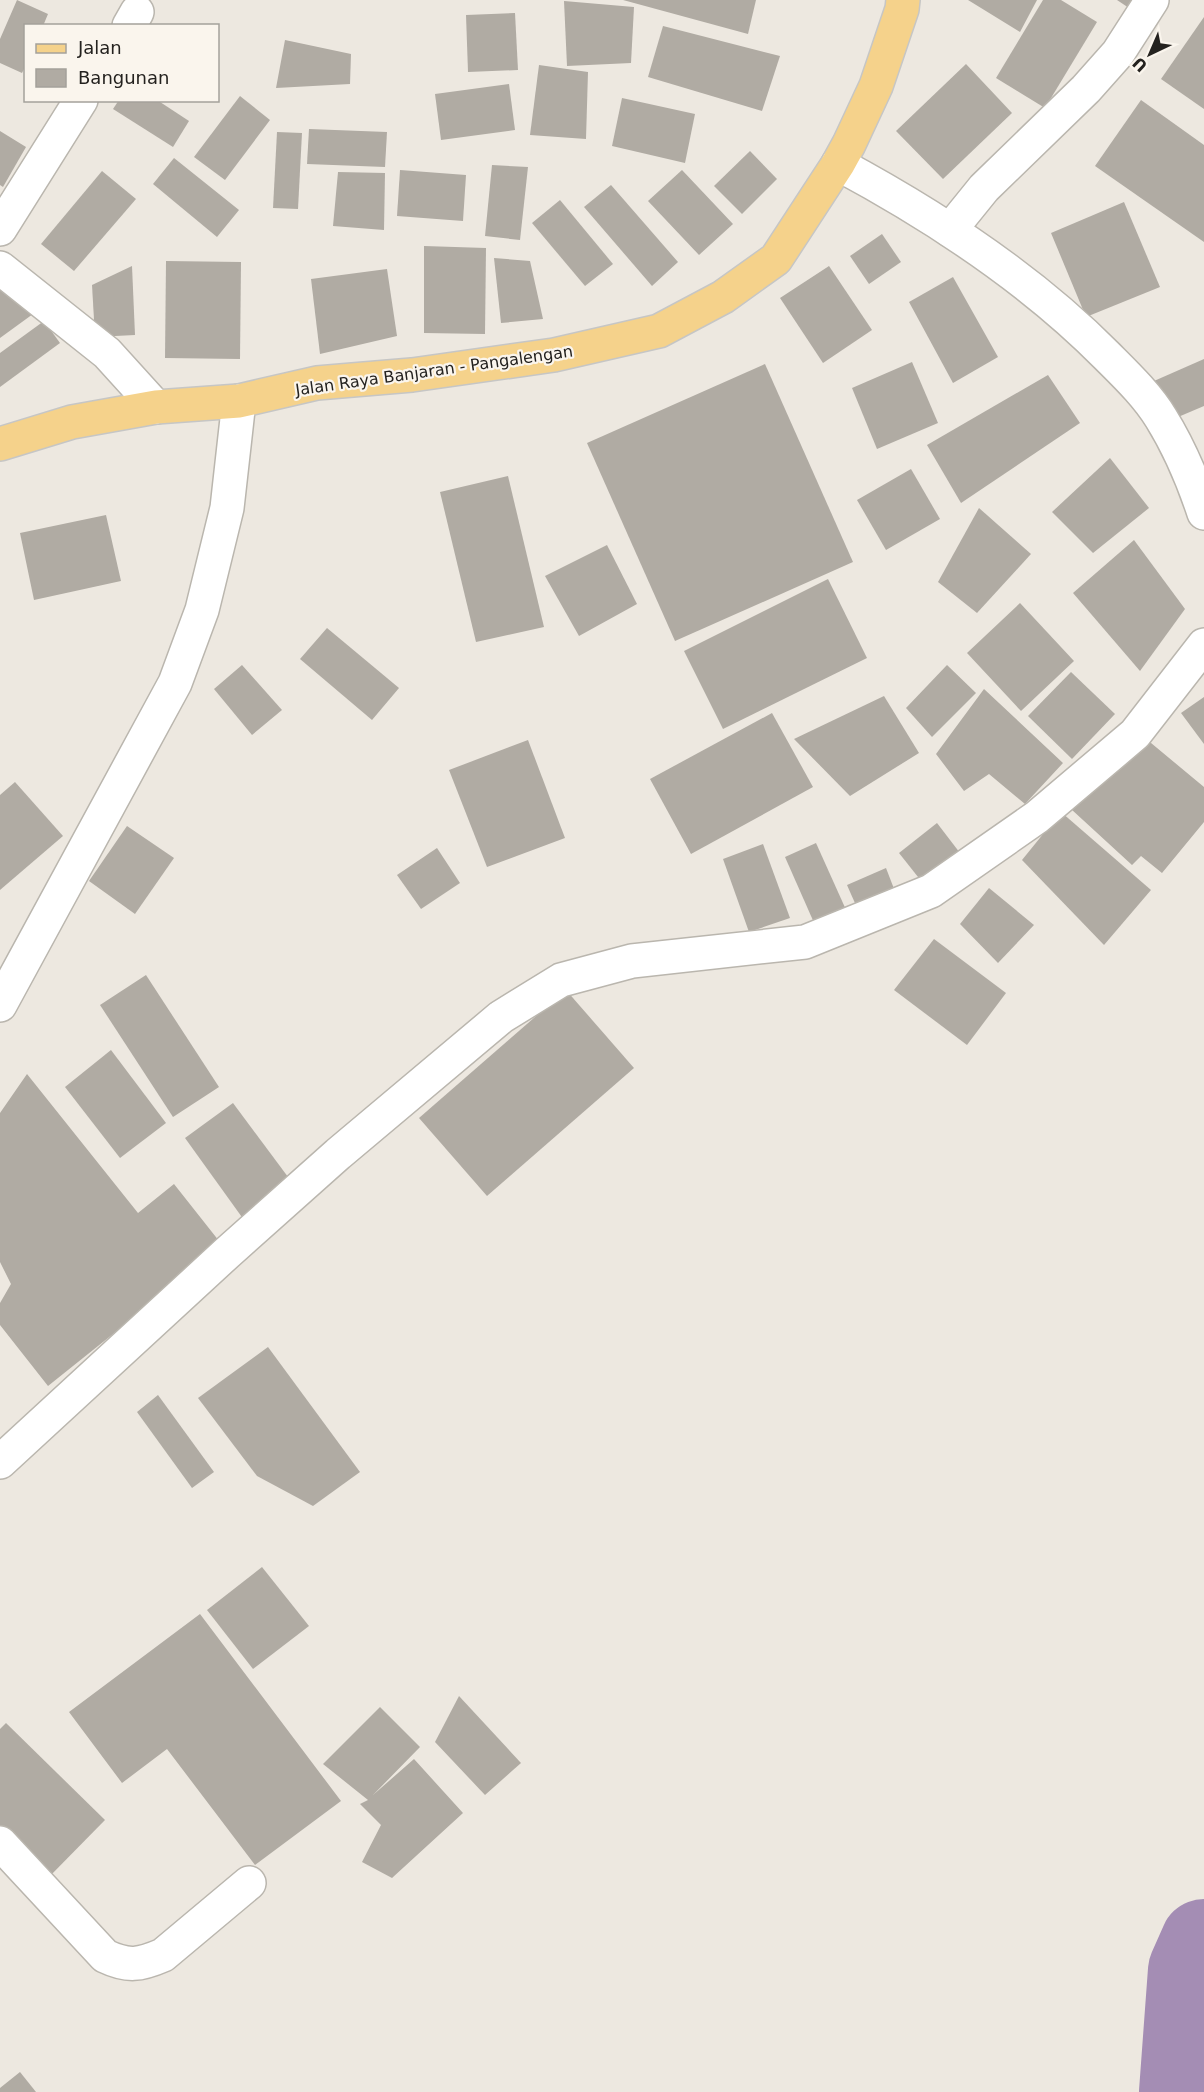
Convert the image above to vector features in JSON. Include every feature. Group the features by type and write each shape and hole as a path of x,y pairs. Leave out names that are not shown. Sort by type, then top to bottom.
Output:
{"main road":[{"name":"Jalan Raya Banjaran - Pangalengan","path":"0,444 72,422 156,407 239,401 317,383 412,375 554,355 659,331 723,297 776,259 838,165 876,87 903,0"}],"street":[{"path":"950,230 984,188 1094,80 1118,53 1152,0"},
{"path":"0,230 80,102"},
{"path":"838,165 888,191 950,230 1073,321 1130,379 1161,417 1191,476 1204,513"},
{"path":"0,268 107,353 156,407"},
{"path":"0,1005 175,683 202,610 227,508 239,401"},
{"path":"0,1462 227,1252 338,1154 501,1017 561,980 632,961 805,942 931,891 1038,816 1135,734 1204,645"},
{"path":"0,1843 105,1956 128,1964 148,1962 164,1954 249,1883"}],"building":[{"path":"17,0 48,14 44,24 24,24 24,69 22,73 0,63 0,39"},
{"path":"623,0 756,0 748,34"},
{"path":"968,0 1037,0 1020,32"},
{"path":"1043,0 1061,0 1097,22 1045,108 996,78"},
{"path":"1117,0 1134,0 1129,8"},
{"path":"564,1 634,7 631,63 567,66"},
{"path":"515,13 518,70 468,72 466,15"},
{"path":"1204,17 1204,109 1161,79"},
{"path":"663,26 780,56 762,111 648,77"},
{"path":"285,40 351,54 350,84 276,88"},
{"path":"966,64 1012,113 943,179 896,131"},
{"path":"539,65 588,72 586,139 530,135"},
{"path":"509,84 515,130 441,140 435,94"},
{"path":"240,96 270,120 225,180 194,157"},
{"path":"622,98 695,114 685,163 612,146"},
{"path":"1141,100 1204,145 1204,242 1095,166"},
{"path":"118,102 160,102 189,121 173,147 113,109"},
{"path":"309,129 387,132 385,167 307,164"},
{"path":"0,131 26,147 3,187 0,185"},
{"path":"277,132 302,133 298,209 273,208"},
{"path":"750,151 777,179 742,214 714,186"},
{"path":"174,158 239,210 217,237 153,184"},
{"path":"492,165 528,167 520,240 485,236"},
{"path":"400,170 466,175 463,221 397,216"},
{"path":"682,170 733,224 699,255 648,201"},
{"path":"102,171 136,199 74,271 41,244"},
{"path":"338,172 385,173 384,230 333,226"},
{"path":"611,185 678,262 652,286 584,207"},
{"path":"560,200 613,264 585,286 532,223"},
{"path":"1124,202 1160,287 1086,317 1051,233"},
{"path":"882,234 901,262 869,284 850,256"},
{"path":"424,246 486,248 485,334 424,333"},
{"path":"494,258 530,261 543,319 501,323"},
{"path":"166,261 241,262 240,359 165,358"},
{"path":"132,266 135,335 95,337 92,285"},
{"path":"829,266 872,330 823,363 780,298"},
{"path":"387,269 397,336 320,354 311,279"},
{"path":"953,277 998,357 953,383 909,302"},
{"path":"9,283 33,314 0,338 0,290"},
{"path":"44,321 60,343 0,387 0,353"},
{"path":"1204,359 1204,406 1171,420 1154,381"},
{"path":"912,362 938,423 877,449 852,388"},
{"path":"765,364 853,562 675,641 587,443"},
{"path":"1048,375 1080,423 961,503 927,445"},
{"path":"1110,458 1149,508 1093,553 1052,512"},
{"path":"911,469 940,519 886,550 857,500"},
{"path":"508,476 544,627 476,642 440,492"},
{"path":"979,508 1031,554 977,613 938,582"},
{"path":"106,515 121,581 34,600 20,533"},
{"path":"1134,540 1185,609 1140,671 1073,593"},
{"path":"607,545 637,604 579,636 545,576"},
{"path":"828,579 867,658 723,729 684,651"},
{"path":"1020,603 1074,661 1021,711 967,653"},
{"path":"327,628 399,688 372,720 300,659"},
{"path":"242,665 282,710 252,735 214,689"},
{"path":"947,665 976,693 932,737 906,708"},
{"path":"1071,672 1115,714 1072,759 1028,716"},
{"path":"984,689 1063,763 1025,804 989,774 964,791 936,754"},
{"path":"884,696 919,753 850,796 794,739"},
{"path":"1204,697 1204,744 1181,713"},
{"path":"772,713 813,787 691,854 650,779"},
{"path":"1145,738 1204,787 1204,822 1162,873 1141,856 1132,865 1071,809"},
{"path":"528,740 565,838 487,867 449,770"},
{"path":"15,782 63,836 0,890 0,795"},
{"path":"1061,812 1151,890 1104,945 1022,860"},
{"path":"937,823 960,853 922,882 899,853"},
{"path":"127,826 174,858 135,914 89,881"},
{"path":"816,843 847,912 815,925 785,857"},
{"path":"763,844 790,918 749,932 723,859"},
{"path":"437,848 460,883 421,909 397,875"},
{"path":"886,868 896,894 858,910 847,885"},
{"path":"989,888 1034,925 998,963 960,924"},
{"path":"934,939 1006,993 967,1045 894,990"},
{"path":"146,975 219,1087 173,1117 100,1005"},
{"path":"566,990 634,1068 487,1196 419,1118"},
{"path":"111,1050 166,1123 120,1158 65,1087"},
{"path":"27,1074 138,1213 174,1184 223,1246 48,1386 0,1325 0,1303 11,1284 0,1262 0,1113"},
{"path":"233,1103 294,1185 244,1220 185,1138"},
{"path":"268,1347 360,1472 313,1506 257,1476 198,1398"},
{"path":"158,1395 214,1472 192,1488 137,1412"},
{"path":"262,1567 309,1626 253,1669 207,1610"},
{"path":"200,1614 341,1801 255,1865 167,1749 122,1783 69,1712"},
{"path":"459,1696 521,1763 485,1795 435,1742"},
{"path":"380,1707 420,1747 373,1795 414,1759 463,1813 392,1878 362,1862 381,1825 360,1804 368,1800 323,1764"},
{"path":"6,1723 105,1820 47,1879 0,1834 0,1729"},
{"path":"20,2072 36,2092 0,2092 0,2088"}],"waterway":[{"path":"1183,2092 1192,1970 1204,1943"}]}
